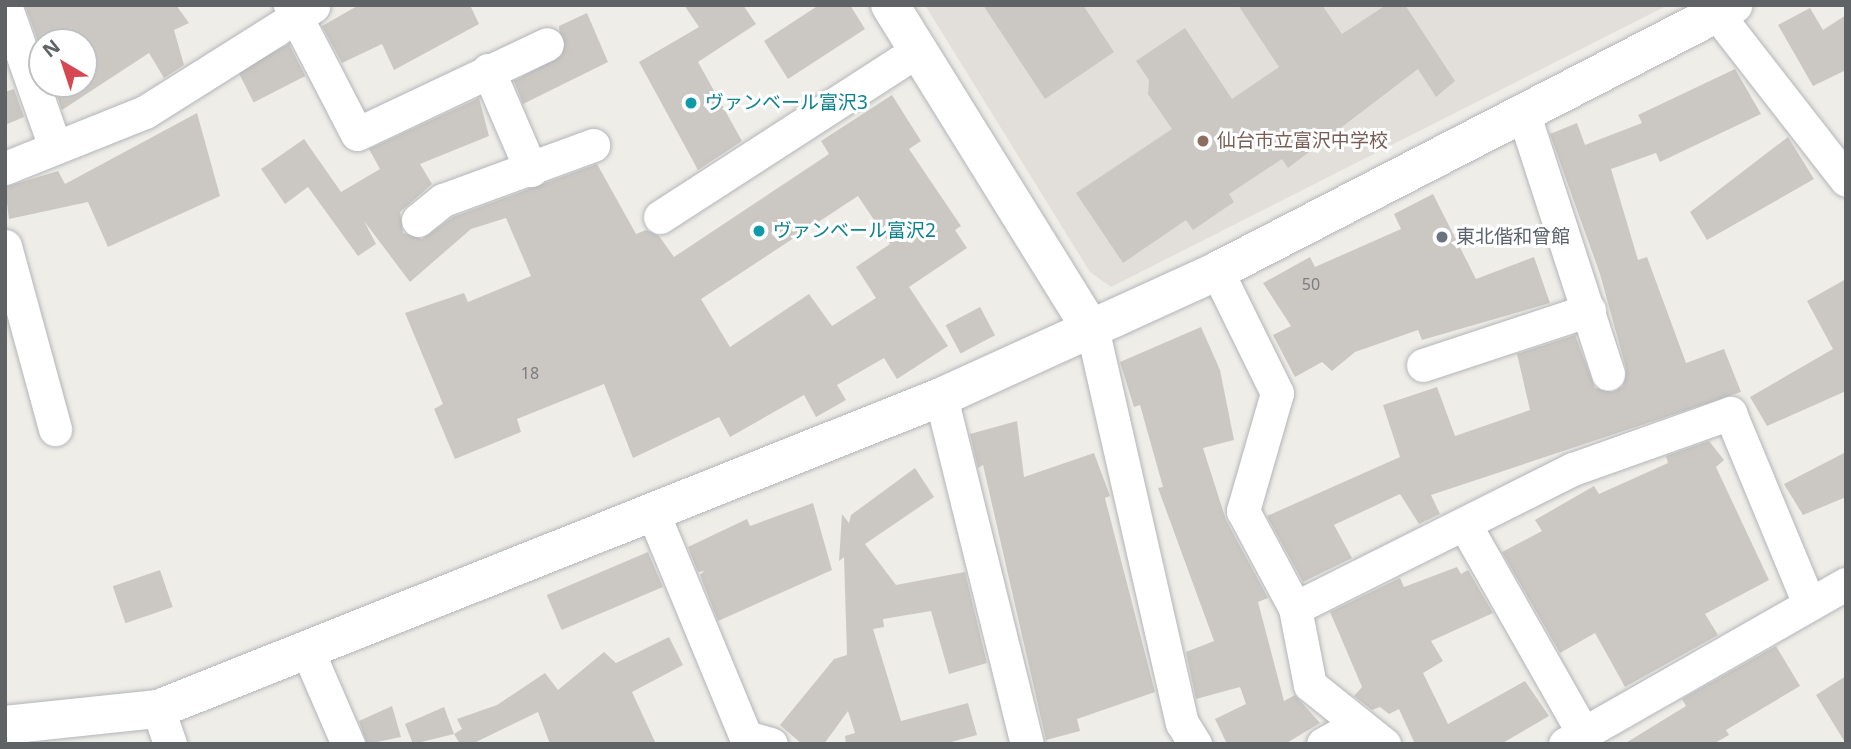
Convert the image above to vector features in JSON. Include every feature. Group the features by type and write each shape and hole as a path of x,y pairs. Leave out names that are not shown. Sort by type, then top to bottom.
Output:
{"street":[{"path":"5,5 55,147"},
{"path":"890,5 1094,332 1182,723 1195,744"},
{"path":"5,168 145,112 300,9 357,134 547,44"},
{"path":"5,725 164,726 309,653 941,397 1094,332 1524,115 1725,9 1846,180"},
{"path":"660,218 918,50"},
{"path":"488,70 531,170"},
{"path":"1524,115 1608,374"},
{"path":"418,220 443,200 531,170 593,145"},
{"path":"5,246 55,429"},
{"path":"1217,271 1277,393 1243,510 1295,608 1310,685 1371,734"},
{"path":"1423,365 1589,310"},
{"path":"941,397 1027,744"},
{"path":"1295,608 1573,469 1730,413 1809,604"},
{"path":"653,513 750,742"},
{"path":"1465,525 1574,738 1846,584"},
{"path":"309,653 348,744"},
{"path":"1323,744 1371,734"}],"shaded area":[{"name":"仙台市立富沢中学校","path":"925,5 1668,5 1111,287 1090,272"}],"building":[{"path":"25,5 176,5 189,23 174,30 184,65 164,78 149,53 98,86 98,28 33,28"},
{"path":"359,5 470,5 479,24 394,70 382,44 342,63 322,26"},
{"name":"ヴァンベール富沢3","path":"684,5 743,5 756,24 698,62 742,141 698,170 639,62 699,27"},
{"path":"819,5 850,5 865,29 788,79 764,41"},
{"path":"983,5 1083,5 1114,52 1045,99"},
{"path":"1238,5 1322,5 1342,34 1386,5 1405,5 1455,81 1436,97 1418,69 1288,168 1282,159 1229,194 1234,202 1193,230 1186,220 1123,263 1076,193 1172,129 1148,94 1149,80 1136,61 1185,28 1232,99 1279,67"},
{"path":"1810,8 1823,30 1846,15 1846,70 1813,86 1778,25"},
{"path":"587,13 608,62 523,104 514,81 562,55 559,26"},
{"path":"289,44 305,76 254,102 237,70"},
{"path":"1735,69 1761,114 1660,162 1656,153 1611,169 1638,260 1647,257 1686,363 1724,349 1741,392 1431,495 1440,514 1419,524 1400,494 1334,525 1352,558 1303,582 1267,516 1400,457 1383,405 1437,387 1455,436 1530,410 1517,354 1575,335 1595,388 1613,392 1623,386 1626,368 1600,274 1550,134 1577,123 1585,145 1642,123 1638,115"},
{"path":"14,89 24,117 5,125 5,92"},
{"path":"892,95 921,141 909,149 961,226 955,230 967,248 909,287 948,346 897,379 884,358 837,385 846,400 816,417 804,395 730,437 719,417 633,458 604,384 517,419 521,432 455,459 434,409 443,404 405,313 464,293 468,302 531,276 506,218 471,229 410,282 364,221 376,244 358,256 308,187 285,204 261,169 304,139 341,192 380,169 369,149 479,98 489,136 420,164 432,184 400,212 403,233 422,239 453,217 597,164 636,234 646,230 659,236 674,257 829,154 821,141","holes":["858,196 890,244 856,267 876,298 832,326 809,294 730,347 701,299"]},
{"path":"58,98 80,98 62,110"},
{"path":"197,113 220,196 108,247 88,202 9,219 5,187 58,171 65,184"},
{"path":"1788,137 1814,179 1707,240 1690,212"},
{"path":"1433,194 1476,279 1534,257 1550,303 1422,340 1418,330 1355,352 1332,371 1322,362 1295,377 1273,335 1291,326 1263,283 1310,257 1315,267 1401,229 1394,214"},
{"path":"1846,279 1846,391 1767,426 1750,397 1833,349 1807,301"},
{"path":"980,307 995,335 961,354 946,325"},
{"path":"1201,327 1220,370 1234,440 1203,448 1226,520 1268,598 1258,602 1284,701 1295,695 1320,723 1285,744 1227,744 1215,719 1246,704 1240,687 1196,699 1186,652 1214,641 1158,488 1163,487 1140,405 1134,407 1120,362"},
{"path":"1017,421 1024,477 1094,453 1110,496 1105,498 1155,692 1077,719 1080,731 1046,740 983,465 978,468 970,434"},
{"path":"1709,441 1724,460 1716,467 1769,580 1705,614 1718,635 1625,687 1595,633 1560,653 1502,552 1542,531 1535,520 1594,486 1599,494 1668,463 1666,456"},
{"path":"1846,452 1846,497 1803,515 1784,484"},
{"path":"915,468 934,497 865,544 896,585 965,572 987,663 949,674 931,611 883,619 884,627 873,629 901,721 968,703 977,735 944,744 846,744 845,736 855,733 848,711 824,744 802,744 780,725 834,659 847,655 844,557 839,561 842,514 849,523 851,515"},
{"path":"813,503 832,570 718,621 700,575 704,571 698,572 688,547 747,519 750,526"},
{"path":"648,552 663,587 562,630 547,595"},
{"path":"1457,567 1461,574 1468,570 1493,613 1431,641 1443,661 1423,673 1448,724 1525,681 1549,716 1501,744 1415,744 1399,709 1389,714 1380,707 1372,710 1354,696 1362,687 1330,612 1400,578 1404,587"},
{"path":"160,570 173,607 125,623 113,586"},
{"path":"669,637 683,665 632,692 656,744 550,744 538,712 472,744 460,744 454,734 462,729 457,719 497,705 545,673 558,690 604,652 616,663"},
{"path":"1776,646 1800,686 1726,730 1729,735 1713,744 1624,744 1686,706 1682,699"},
{"path":"1846,676 1846,744 1816,695"},
{"path":"392,706 401,737 367,744 359,721"},
{"path":"444,707 454,734 413,744 405,724"}],"place":[{"name":"ヴァンベール富沢3","path":"691,103"},
{"name":"仙台市立富沢中学校","path":"1203,141"},
{"name":"ヴァンベール富沢2","path":"759,231"},
{"name":"東北偕和曾館","path":"1442,237"}]}
